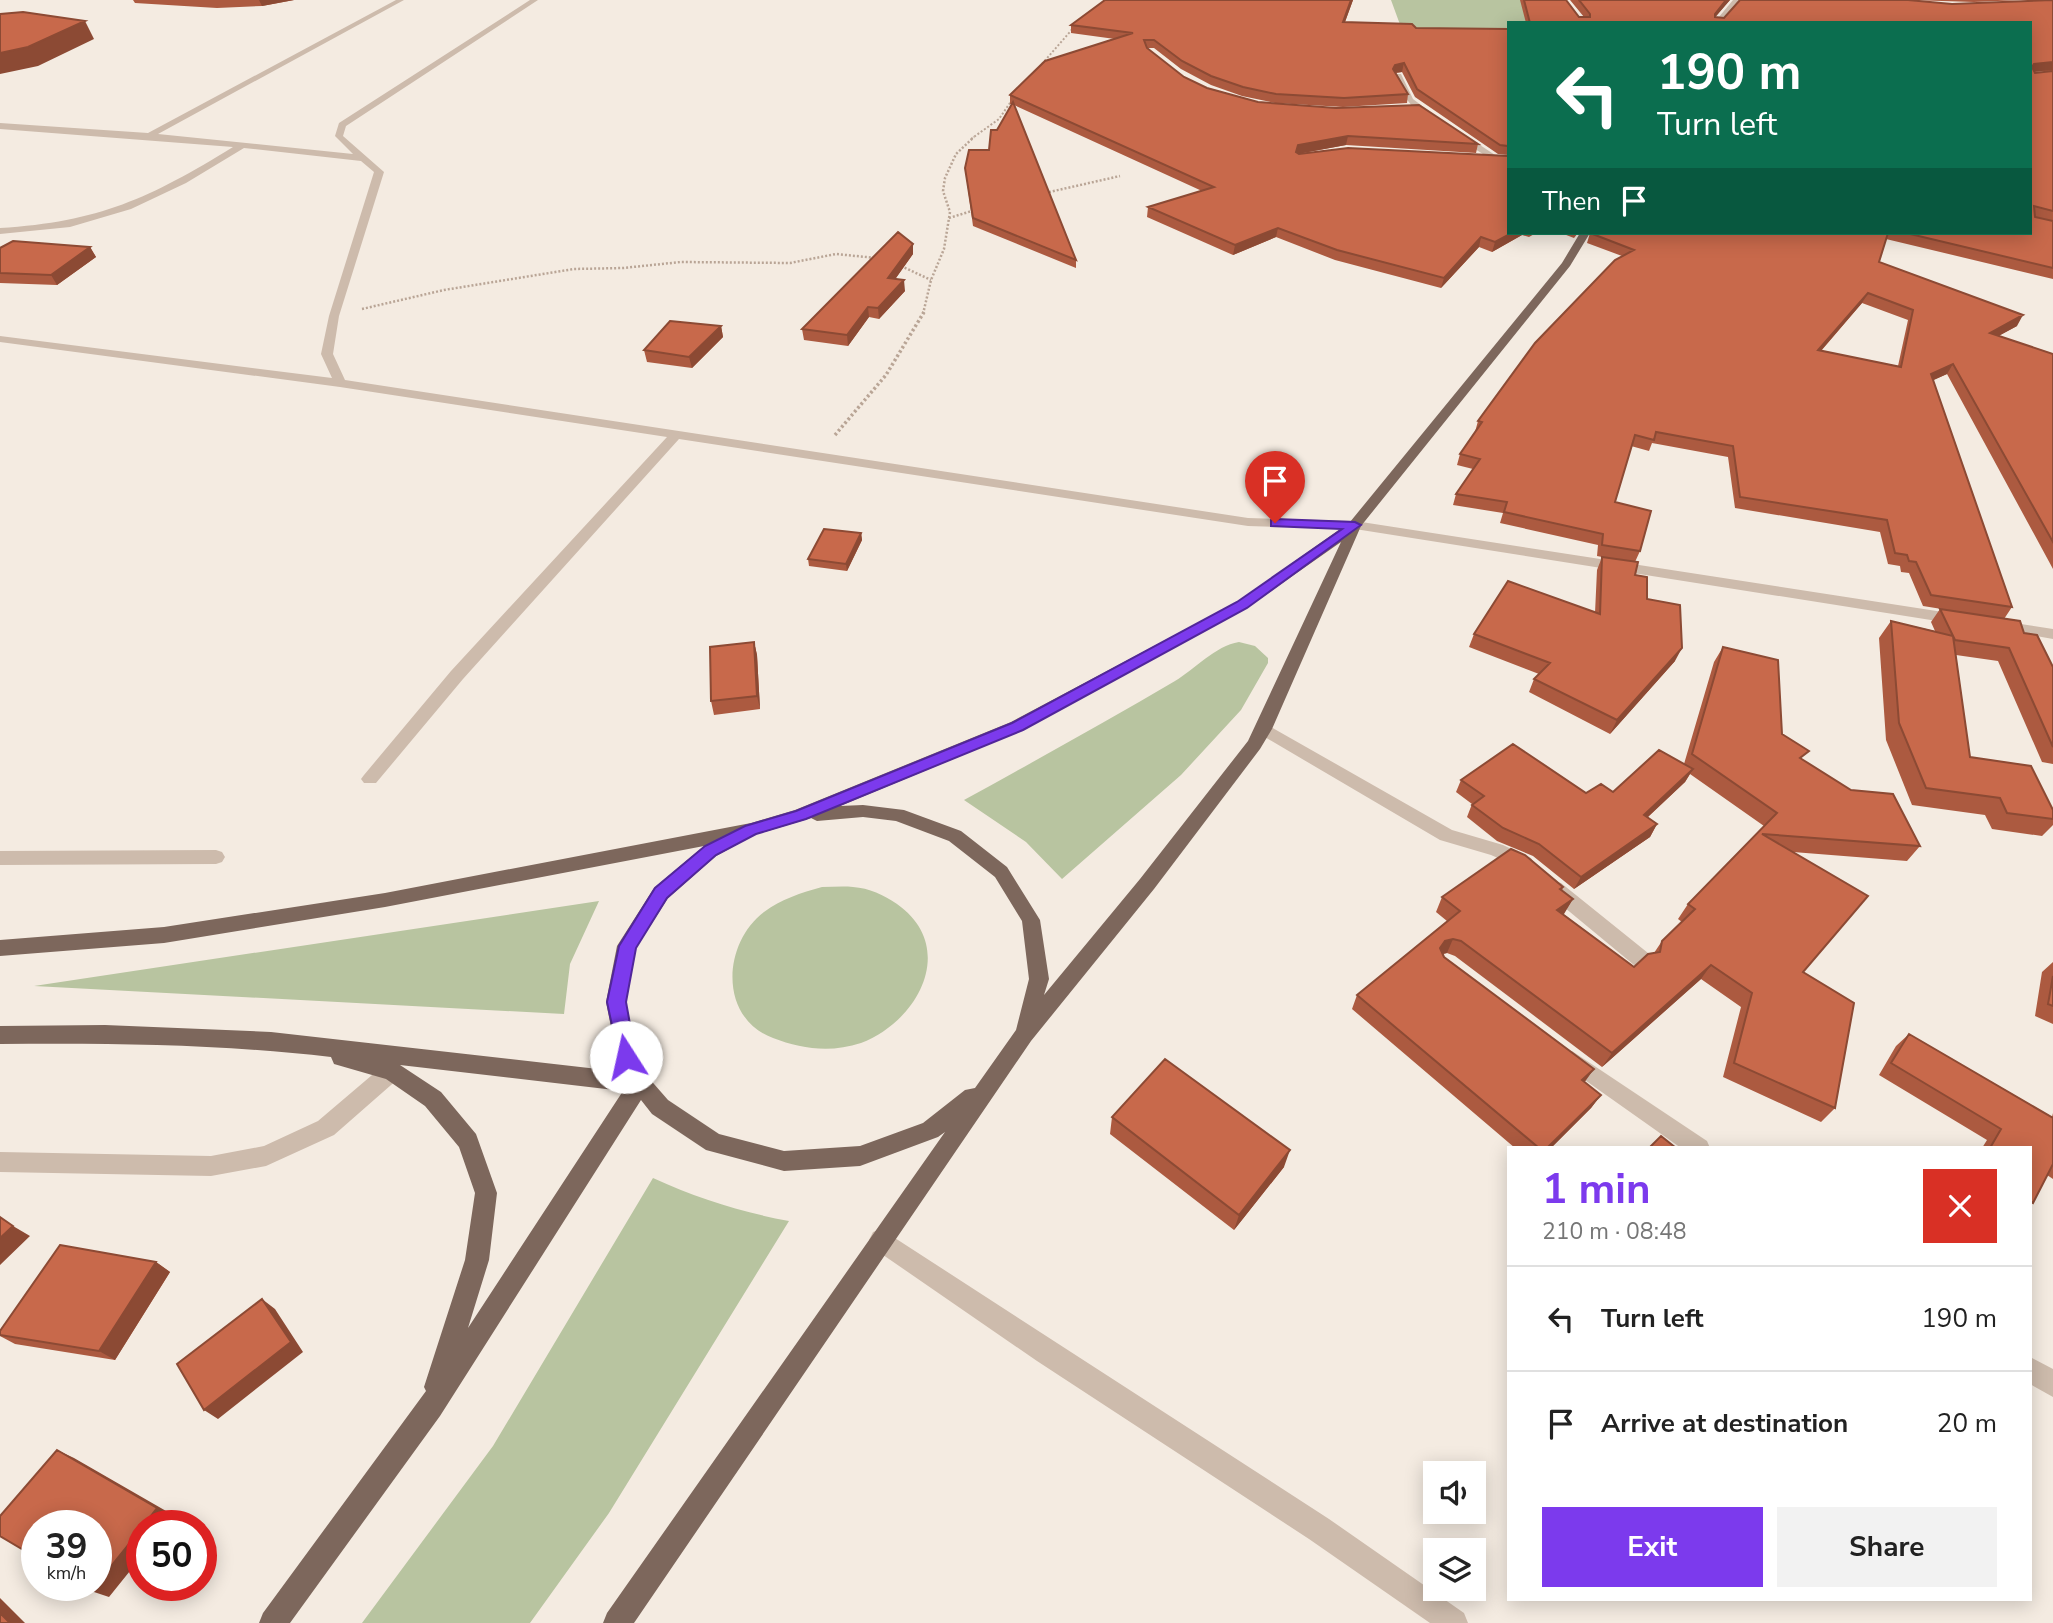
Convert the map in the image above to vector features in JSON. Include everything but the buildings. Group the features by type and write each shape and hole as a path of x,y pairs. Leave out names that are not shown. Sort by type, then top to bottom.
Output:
{"main road":[{"path":"618,1623 986,1087 1024,1035 1147,884 1264,729 1355,525 1566,264 1584,235"},
{"path":"0,948 178,933 385,900 751,830 801,815 1017,726 1242,605 1355,525"},
{"path":"801,815 863,811 898,815 955,836 1001,872 1031,920 1039,979 1024,1035"},
{"path":"751,830 710,850 661,893 627,946 617,1002 626,1057 640,1083 660,1107 714,1143 784,1161 860,1156 930,1130 986,1087"},
{"path":"0,1035 105,1034 271,1041 640,1083"},
{"path":"271,1041 392,1071 433,1099 468,1141 486,1193 477,1260 431,1407"},
{"path":"273,1623 431,1407 640,1083"}],"street":[{"path":"149,136 401,0"},
{"path":"340,383 327,354 334,316 379,172 368,159 346,145 339,136 342,125 535,0"},
{"path":"1719,21 1737,0"},
{"path":"1398,76 1410,100 1439,122"},
{"path":"1404,109 1418,107"},
{"path":"0,126 149,136 368,159"},
{"path":"1450,130 1497,159"},
{"path":"0,231 63,227 130,208 243,145"},
{"path":"1475,158 1507,160"},
{"path":"0,339 340,383 1248,522 1355,525 2053,634"},
{"path":"370,779 457,676 675,435"},
{"path":"1264,729 1446,835 1497,850 1525,863 1641,959"},
{"path":"0,858 216,857"},
{"path":"1550,1044 1696,1146"},
{"path":"0,1162 211,1166 266,1156 326,1128 392,1071"},
{"path":"881,1240 1045,1352 1319,1529 1454,1623"},
{"path":"2032,1370 2053,1384"}],"path":[{"path":"817,457 886,376 924,312 931,279 944,249 949,218 943,191 944,178 956,154 999,119 1020,85 1050,57 1063,37 1079,22"},
{"path":"1034,195 1120,176"},
{"path":"949,218 977,209"},
{"path":"334,316 444,290 574,269 623,268 681,262 790,263 836,254 877,258"},
{"path":"900,265 931,279"}],"green space":[{"path":"1391,0 1531,0 1557,21 1507,21 1507,33 1402,30"},
{"path":"1239,642 1255,646 1268,658 1268,663 1241,710 1181,775 1062,879 1026,842 964,800 1175,681 1222,648"},
{"path":"822,887 865,889 897,904 915,921 925,941 928,961 924,981 914,1001 900,1018 861,1043 827,1049 794,1045 755,1028 743,1014 735,998 732,979 740,942 750,926 777,903"},
{"path":"599,901 570,964 564,1014 34,986"},
{"path":"653,1178 719,1204 789,1221 609,1513 530,1623 362,1623 493,1446"}],"route":[{"path":"626,1057 617,1002 627,946 661,893 710,850 751,830 801,815 1017,726 1242,605 1355,525 1275,523"}]}
